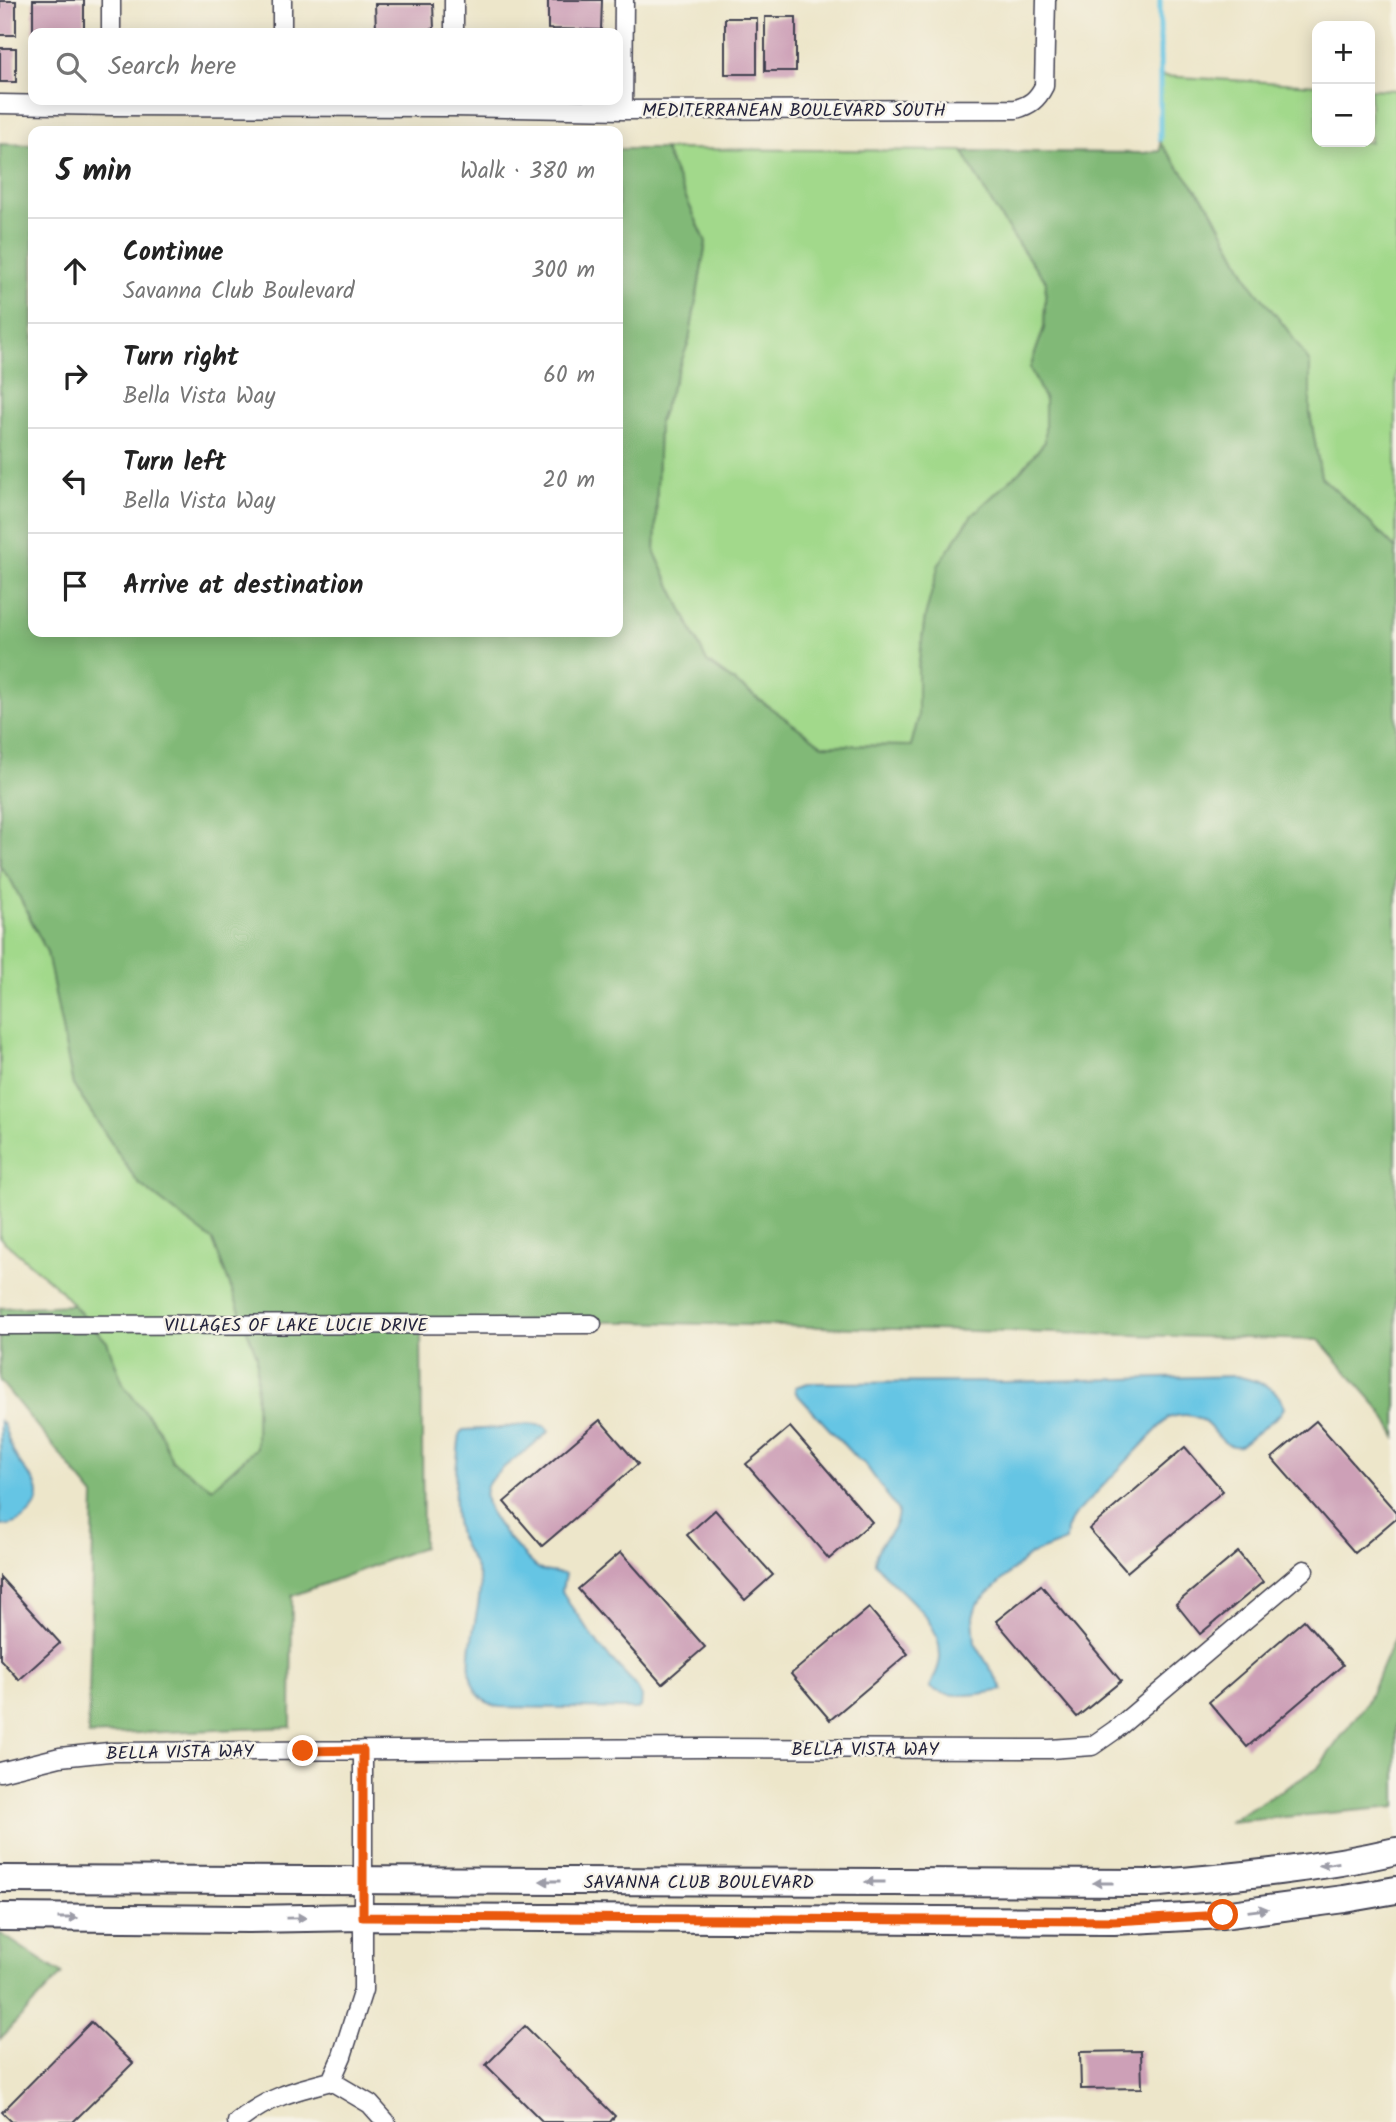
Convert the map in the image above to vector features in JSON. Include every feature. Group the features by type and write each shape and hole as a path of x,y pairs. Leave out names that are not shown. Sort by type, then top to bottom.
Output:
{"street":[{"path":"111,0 111,28"},
{"path":"282,0 282,28"},
{"path":"454,0 454,28"},
{"path":"623,110 624,0"},
{"name":"MEDITERRANEAN BOULEVARD SOUTH","path":"502,105 623,110 1016,109 1039,97 1044,86 1046,0"},
{"name":"MEDITERRANEAN BOULEVARD SOUTH","path":"0,104 28,104"},
{"name":"VILLAGES OF LAKE LUCIE DRIVE","path":"0,1325 593,1324"},
{"name":"BELLA VISTA WAY","path":"0,1772 60,1757 109,1752 690,1748 1050,1749 1092,1746 1115,1730 1304,1570"},
{"path":"331,2081 363,1990 363,1750"},
{"name":"SAVANNA CLUB BOULEVARD","path":"0,1879 1159,1882 1267,1874 1396,1851"},
{"name":"SAVANNA CLUB BOULEVARD","path":"0,1917 1114,1921 1223,1915 1396,1890"},
{"path":"237,2122 257,2106 282,2094 331,2081 369,2104 386,2122"}],"green space":[{"path":"1161,76 1312,85 1312,147 1375,147 1375,89 1396,90 1396,549 1321,477 1310,414 1310,363 1251,284 1212,210 1160,143"},
{"path":"1160,143 1212,210 1251,284 1310,363 1310,414 1321,477 1396,549 1396,1437 1382,1412 1319,1340 628,1322 421,1321 423,1547 292,1596 291,1727 88,1735 94,1496 0,1381 0,1308 73,1305 107,1342 124,1386 159,1430 172,1461 212,1488 256,1448 257,1356 213,1241 138,1183 73,1085 47,952 12,882 0,866 0,144 28,145 28,637 623,637 623,149 664,149 706,242 689,341 659,421 655,553 707,662 822,745 911,746 918,719 918,669 925,617 939,564 972,515 1022,469 1045,442 1045,400 1030,368 1044,328 1046,281 1001,218 963,151 1160,151"},
{"path":"664,149 963,151 1001,218 1046,281 1044,328 1030,368 1045,400 1045,442 1022,469 925,617 918,669 918,719 911,746 822,745 707,662 655,553 659,421 689,341 706,242"},
{"path":"0,866 12,882 47,952 73,1085 138,1183 213,1240 257,1356 256,1448 212,1488 172,1461 159,1430 124,1386 107,1342 58,1288 0,1238"},
{"path":"1396,1634 1396,1807 1229,1822 1317,1769 1367,1702"},
{"path":"0,1933 62,1974 0,2039"}],"water":[{"path":"1236,1376 1259,1382 1272,1389 1284,1408 1279,1415 1240,1446 1223,1441 1204,1421 1195,1417 1183,1415 1168,1418 1073,1517 1067,1530 1066,1541 1029,1555 977,1604 973,1617 975,1643 1003,1690 966,1695 947,1694 930,1688 940,1657 933,1629 916,1605 875,1563 878,1549 894,1526 898,1511 865,1464 856,1458 796,1393 795,1387 808,1383 1007,1382"},
{"path":"0,1421 15,1456 36,1485 38,1496 33,1509 22,1520 0,1526"},
{"path":"528,1424 545,1426 549,1431 490,1481 486,1502 500,1527 536,1567 543,1571 565,1574 562,1591 601,1648 634,1683 642,1697 641,1707 637,1709 499,1707 483,1699 474,1687 470,1672 470,1654 480,1586 477,1571 460,1538 456,1520 455,1483 460,1433 463,1430"}],"building":[{"path":"33,0 84,0 84,28 33,28"},
{"path":"548,0 602,0 601,28 548,28"},
{"path":"0,1 16,1 16,35 0,35"},
{"path":"375,4 433,4 434,28 376,28"},
{"path":"765,17 796,17 796,71 765,71"},
{"path":"725,18 757,18 757,74 725,74"},
{"path":"0,48 16,48 16,82 0,82"},
{"path":"600,1420 638,1464 542,1546 504,1502"},
{"path":"1316,1421 1396,1512 1396,1518 1355,1553 1272,1458"},
{"path":"790,1427 872,1522 829,1559 746,1464"},
{"path":"1185,1447 1223,1491 1127,1572 1089,1529"},
{"path":"715,1510 773,1575 745,1600 687,1535"},
{"path":"621,1552 705,1647 662,1684 578,1589"},
{"path":"1238,1552 1263,1582 1200,1634 1176,1604"},
{"path":"0,1577 60,1643 19,1680 0,1659"},
{"path":"1041,1585 1121,1681 1077,1717 996,1621"},
{"path":"869,1608 908,1654 830,1720 791,1674"},
{"path":"1304,1620 1343,1665 1247,1747 1209,1702"},
{"path":"91,2022 133,2063 73,2122 12,2122 2,2112"},
{"path":"525,2026 615,2116 610,2122 543,2122 486,2065"},
{"path":"1141,2051 1142,2088 1081,2089 1080,2052"}],"waterway":[{"path":"1160,0 1160,139"}],"route":[{"path":"303,1751 363,1750 363,1917 1114,1921 1223,1915"}]}
